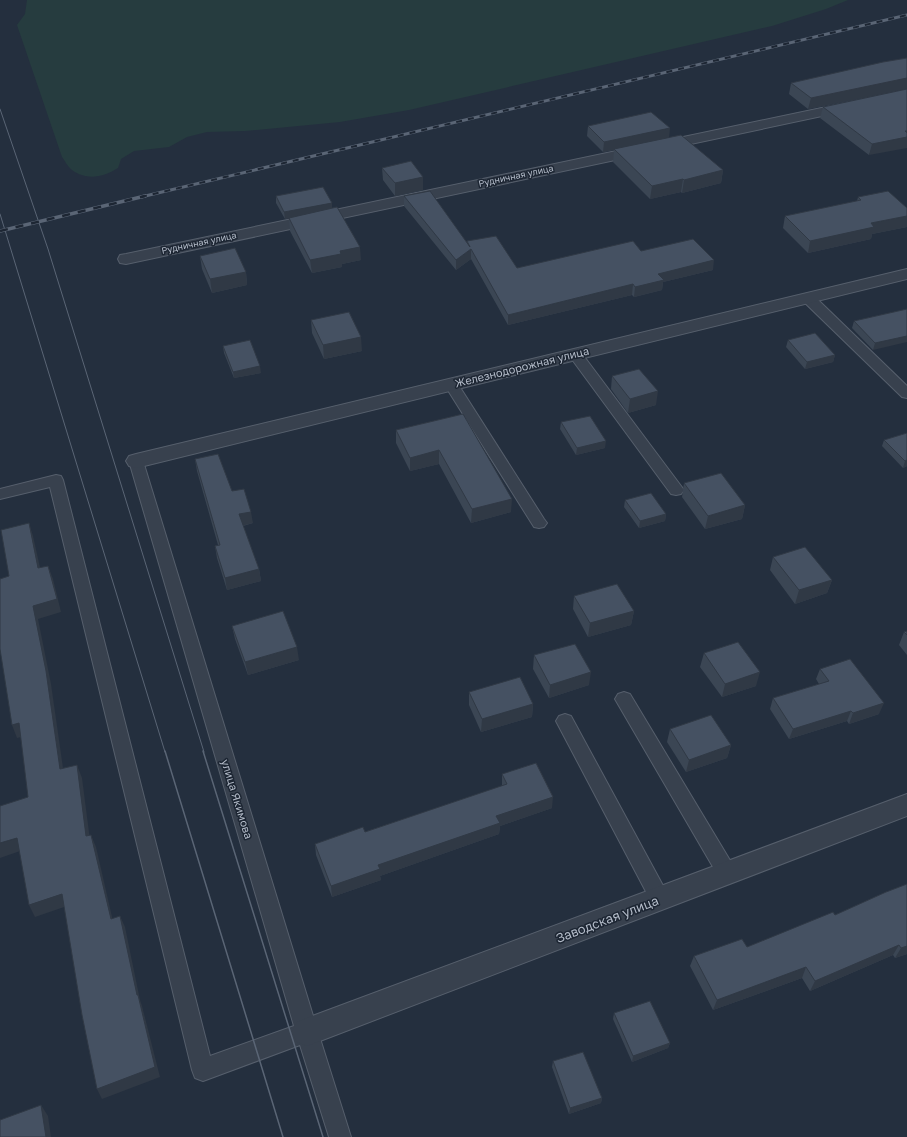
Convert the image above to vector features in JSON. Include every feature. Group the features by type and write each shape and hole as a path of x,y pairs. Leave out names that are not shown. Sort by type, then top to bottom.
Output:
{"street":[{"name":"Рудничная улица","path":"126,259 907,94"},
{"name":"Железнодорожная улица","path":"136,461 907,274"},
{"name":"Заводская улица","path":"307,1032 907,805"}],"lane":[{"path":"808,298 907,394"},
{"path":"575,354 676,490"},
{"path":"451,384 539,523"},
{"name":"улица Якимова","path":"136,461 307,1032 340,1137"},
{"path":"0,494 56,480 203,1070 307,1032"},
{"path":"624,699 727,873"},
{"path":"565,722 660,899"}],"green space":[{"path":"27,0 848,0 826,9 772,26 409,110 340,122 245,131 207,132 187,137 169,147 134,151 121,159 118,168 113,171 107,174 89,177 72,170 62,157 17,25 25,14"}],"building":[{"path":"907,58 907,78 811,98 791,83 883,62"},
{"path":"907,89 907,131 905,131 907,133 907,137 872,144 823,107"},
{"path":"651,112 670,128 604,142 588,126"},
{"path":"681,135 723,170 652,186 614,149"},
{"path":"411,161 423,177 395,183 382,168"},
{"path":"323,187 332,203 284,212 276,196"},
{"path":"430,191 470,247 467,241 496,236 517,268 633,241 641,251 693,239 714,260 658,274 664,280 635,287 633,284 508,315 471,249 456,260 404,196"},
{"path":"888,191 907,208 907,216 871,223 874,227 810,241 785,216 861,200 858,197"},
{"path":"337,207 360,247 340,251 341,254 310,260 289,218"},
{"path":"235,248 246,272 210,279 200,256"},
{"path":"907,309 907,336 875,343 854,321"},
{"path":"349,312 361,337 323,345 311,320"},
{"path":"815,333 835,355 807,362 788,340"},
{"path":"250,340 260,366 233,372 223,346"},
{"path":"639,369 658,391 630,399 612,376"},
{"path":"463,414 512,499 472,509 439,450 410,458 396,430"},
{"path":"590,416 606,441 577,448 561,422"},
{"path":"907,433 907,460 905,461 884,440"},
{"path":"218,454 232,491 244,489 251,512 239,514 259,569 225,578 215,546 220,545 195,459"},
{"path":"721,473 745,505 708,516 684,483"},
{"path":"651,493 666,514 640,521 625,500"},
{"path":"29,523 38,568 48,566 57,599 33,606 46,671 60,769 77,765 86,836 91,835 111,919 120,916 137,995 155,1067 97,1089 82,1015 62,894 29,905 17,838 0,843 0,806 28,797 19,723 12,725 0,649 0,579 9,576 1,530"},
{"path":"805,547 832,580 799,590 773,557"},
{"path":"617,584 634,611 590,623 574,596"},
{"path":"283,611 297,647 245,662 232,626"},
{"path":"738,642 760,672 725,684 704,653"},
{"path":"575,644 591,672 550,685 534,655"},
{"path":"850,659 884,703 853,713 851,711 793,729 773,698 829,681 820,669"},
{"path":"520,677 533,704 482,719 469,692"},
{"path":"711,715 731,745 689,760 670,729"},
{"path":"536,763 553,797 496,816 500,823 378,865 380,869 331,886 315,844 363,827 365,832 507,784 502,774"},
{"path":"907,884 907,946 901,948 899,945 815,981 806,967 717,1000 694,956 742,939 747,947 833,912 835,915"},
{"path":"650,1001 670,1043 633,1056 614,1013"},
{"path":"583,1052 602,1098 570,1108 553,1061"},
{"path":"41,1105 46,1137 0,1137 0,1120"}],"tram line":[{"path":"0,109 48,249 204,752"},
{"path":"0,214 165,752"},
{"path":"165,751 283,1137"},
{"path":"203,751 323,1137"}],"railway":[{"path":"141,197 907,15"},
{"path":"0,231 145,196"}]}
